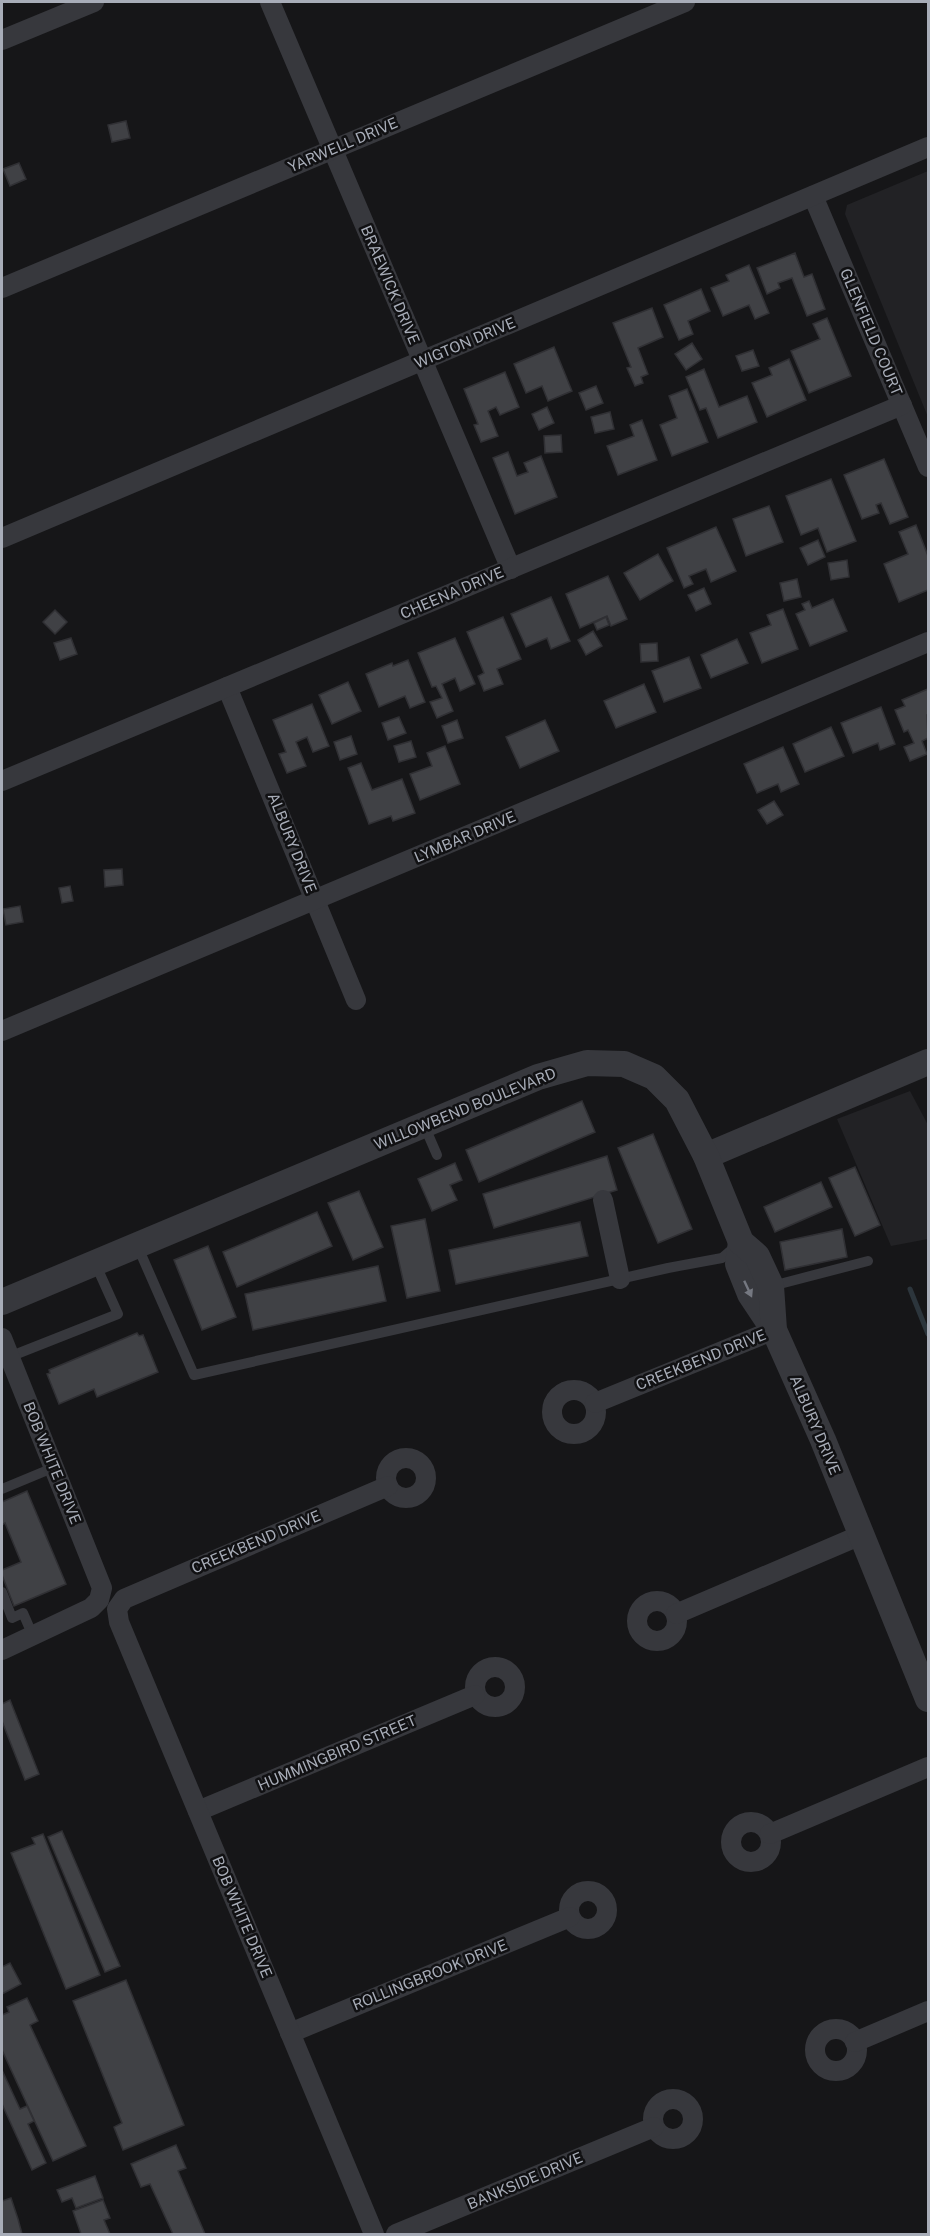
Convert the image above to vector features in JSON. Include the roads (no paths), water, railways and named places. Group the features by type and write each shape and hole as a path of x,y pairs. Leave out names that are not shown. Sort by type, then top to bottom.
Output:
{"street":[{"path":"2,40 94,2"},
{"name":"BRAEWICK DRIVE","path":"270,2 511,569"},
{"name":"YARWELL DRIVE","path":"2,288 685,2"},
{"name":"WIGTON DRIVE","path":"2,538 928,147"},
{"name":"GLENFIELD COURT","path":"813,196 928,467"},
{"name":"CHEENA DRIVE","path":"2,781 902,405"},
{"name":"LYMBAR DRIVE","path":"2,1031 928,642"},
{"name":"ALBURY DRIVE","path":"227,687 356,1000"},
{"name":"WILLOWBEND BOULEVARD","path":"2,1302 538,1077 587,1063 624,1064 654,1077 677,1100 706,1156"},
{"path":"706,1156 927,1068"},
{"name":"ALBURY DRIVE","path":"706,1156 741,1242 757,1256 771,1286 774,1330 823,1440 928,1699"},
{"path":"603,1200 620,1279"},
{"path":"741,1242 738,1264 750,1293 774,1330"},
{"name":"CREEKBEND DRIVE","path":"595,1403 774,1330"},
{"name":"BOB WHITE DRIVE","path":"2,1338 102,1588 99,1600 91,1608 33,1636"},
{"name":"CREEKBEND DRIVE","path":"124,1599 388,1486"},
{"path":"676,1614 861,1535"},
{"name":"BOB WHITE DRIVE","path":"124,1599 117,1609 119,1622 374,2235"},
{"path":"2,1650 33,1636"},
{"name":"HUMMINGBIRD STREET","path":"198,1811 475,1695"},
{"path":"770,1834 928,1767"},
{"name":"ROLLINGBROOK DRIVE","path":"290,2033 570,1917"},
{"path":"855,2042 928,2011"},
{"name":"BANKSIDE DRIVE","path":"396,2235 654,2127"}],"lane":[{"path":"423,1125 436,1155"},
{"path":"137,1245 194,1375 722,1258 741,1242"},
{"path":"771,1286 868,1261"},
{"path":"9,1357 118,1314 95,1262"},
{"path":"2,1489 55,1467"},
{"path":"2,1592 12,1618 23,1613 33,1636"}],"waterway":[{"path":"910,1289 928,1334"}]}
